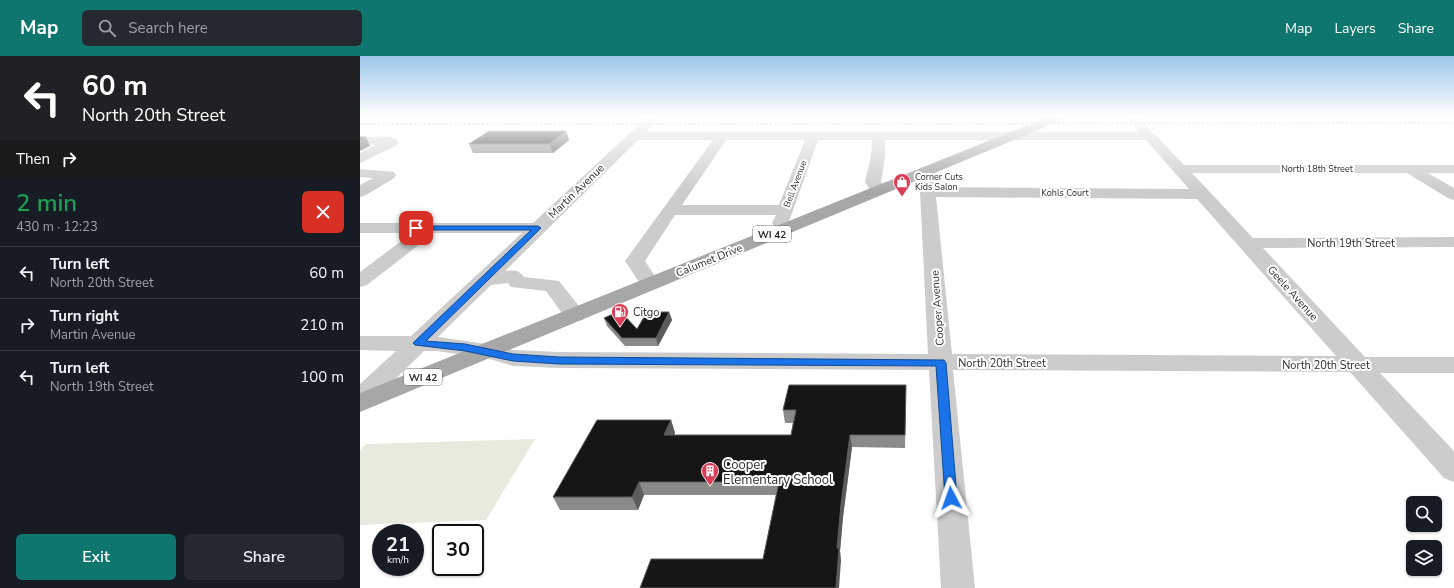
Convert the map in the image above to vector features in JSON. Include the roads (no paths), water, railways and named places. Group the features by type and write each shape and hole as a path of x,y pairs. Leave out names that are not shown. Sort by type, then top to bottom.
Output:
{"main road":[{"name":"Calumet Drive","path":"360,403 878,190 927,182 1000,142"}],"street":[{"path":"360,159 392,142"},
{"name":"Martin Avenue","path":"360,399 628,142"},
{"path":"650,284 635,261 718,142"},
{"name":"Bell Avenue","path":"777,232 811,142"},
{"path":"878,190 873,182 878,156 879,142"},
{"name":"Geele Avenue","path":"1155,142 1453,468"},
{"name":"North 18th Street","path":"1179,169 1454,169"},
{"path":"1409,169 1454,195"},
{"path":"360,174 388,175 360,192"},
{"name":"Kohls Court","path":"927,182 1202,194"},
{"name":"Cooper Avenue","path":"927,182 958,588"},
{"path":"670,210 785,210"},
{"path":"360,228 538,228"},
{"path":"360,281 430,228"},
{"name":"North 19th Street","path":"1247,243 1454,242"},
{"path":"483,280 513,276 518,283 552,285 574,315"},
{"name":"North 20th Street","path":"360,343 437,344 486,351 513,358 559,360 1454,365"}],"place":[{"name":"Corner Cuts Kids Salon","path":"902,197"},
{"name":"Citgo","path":"620,327"},
{"name":"Cooper Elementary School","path":"710,486"}]}
